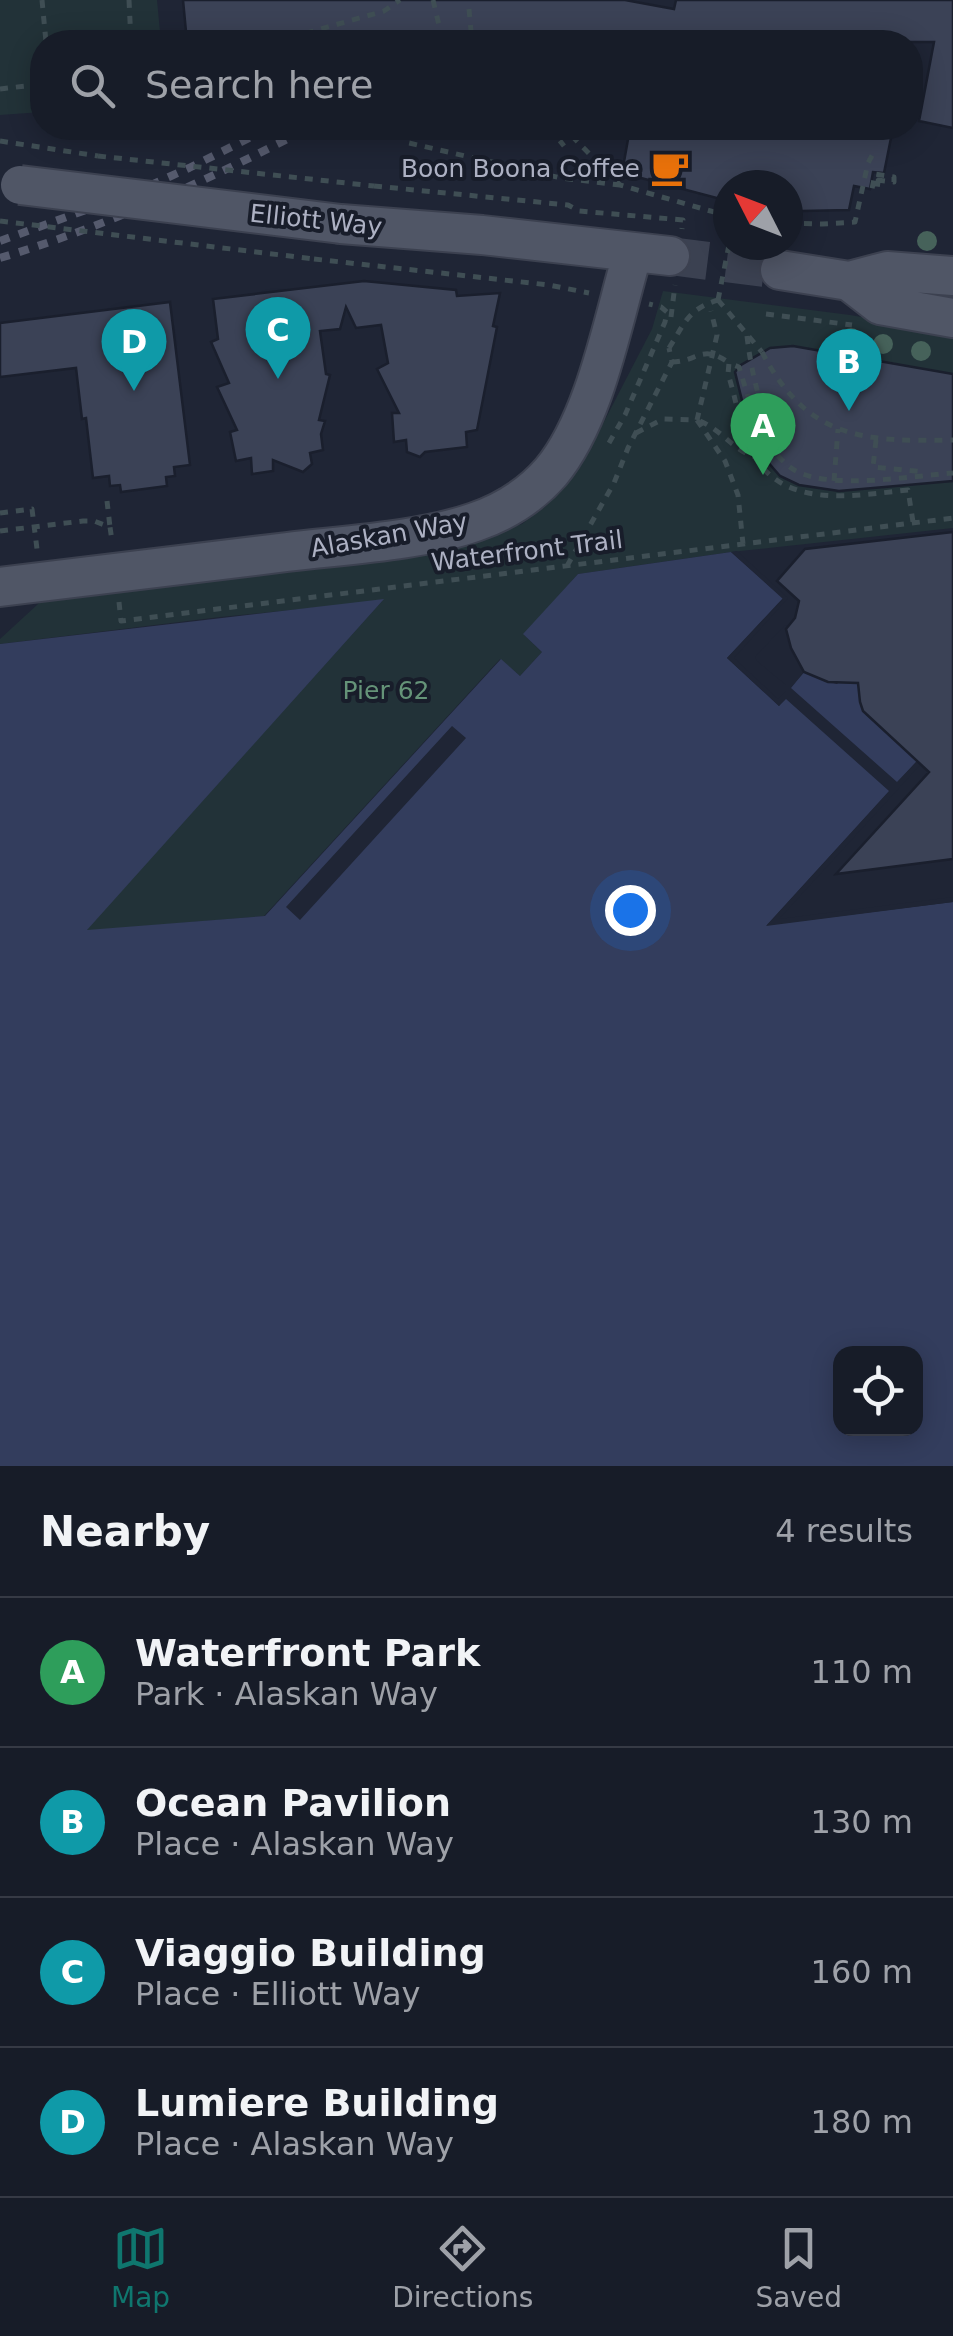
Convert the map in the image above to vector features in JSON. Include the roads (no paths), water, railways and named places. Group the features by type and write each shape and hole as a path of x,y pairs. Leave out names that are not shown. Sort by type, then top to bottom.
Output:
{"main road":[{"name":"Elliott Way","path":"10,185 341,224 651,254"},
{"name":"Alaskan Way","path":"0,587 374,542 452,528 501,511 539,484 574,436 651,254"},
{"path":"780,270 849,281 887,271 953,276"},
{"path":"849,281 880,305 953,318"}],"water":[{"path":"731,552 783,598 727,658 779,706 805,671 828,682 862,674 863,711 917,761 767,925 953,902 953,1466 0,1466 0,644 384,599 87,930 265,916 501,659 520,676 542,652 523,634 578,574"}],"tunnel":[{"path":"670,256 780,270"}],"railway":[{"path":"0,241 133,193 245,140"},
{"path":"0,258 150,203 285,140"}],"place":[{"name":"Boon Boona Coffee","path":"670,168"},
{"name":"Viaggio Building","path":"278,379"},
{"name":"Lumiere Building","path":"134,391"},
{"name":"Ocean Pavilion","path":"849,411"},
{"name":"Waterfront Park","path":"763,475"}],"park label":[{"name":"Pier 62","path":"386,690"}]}
